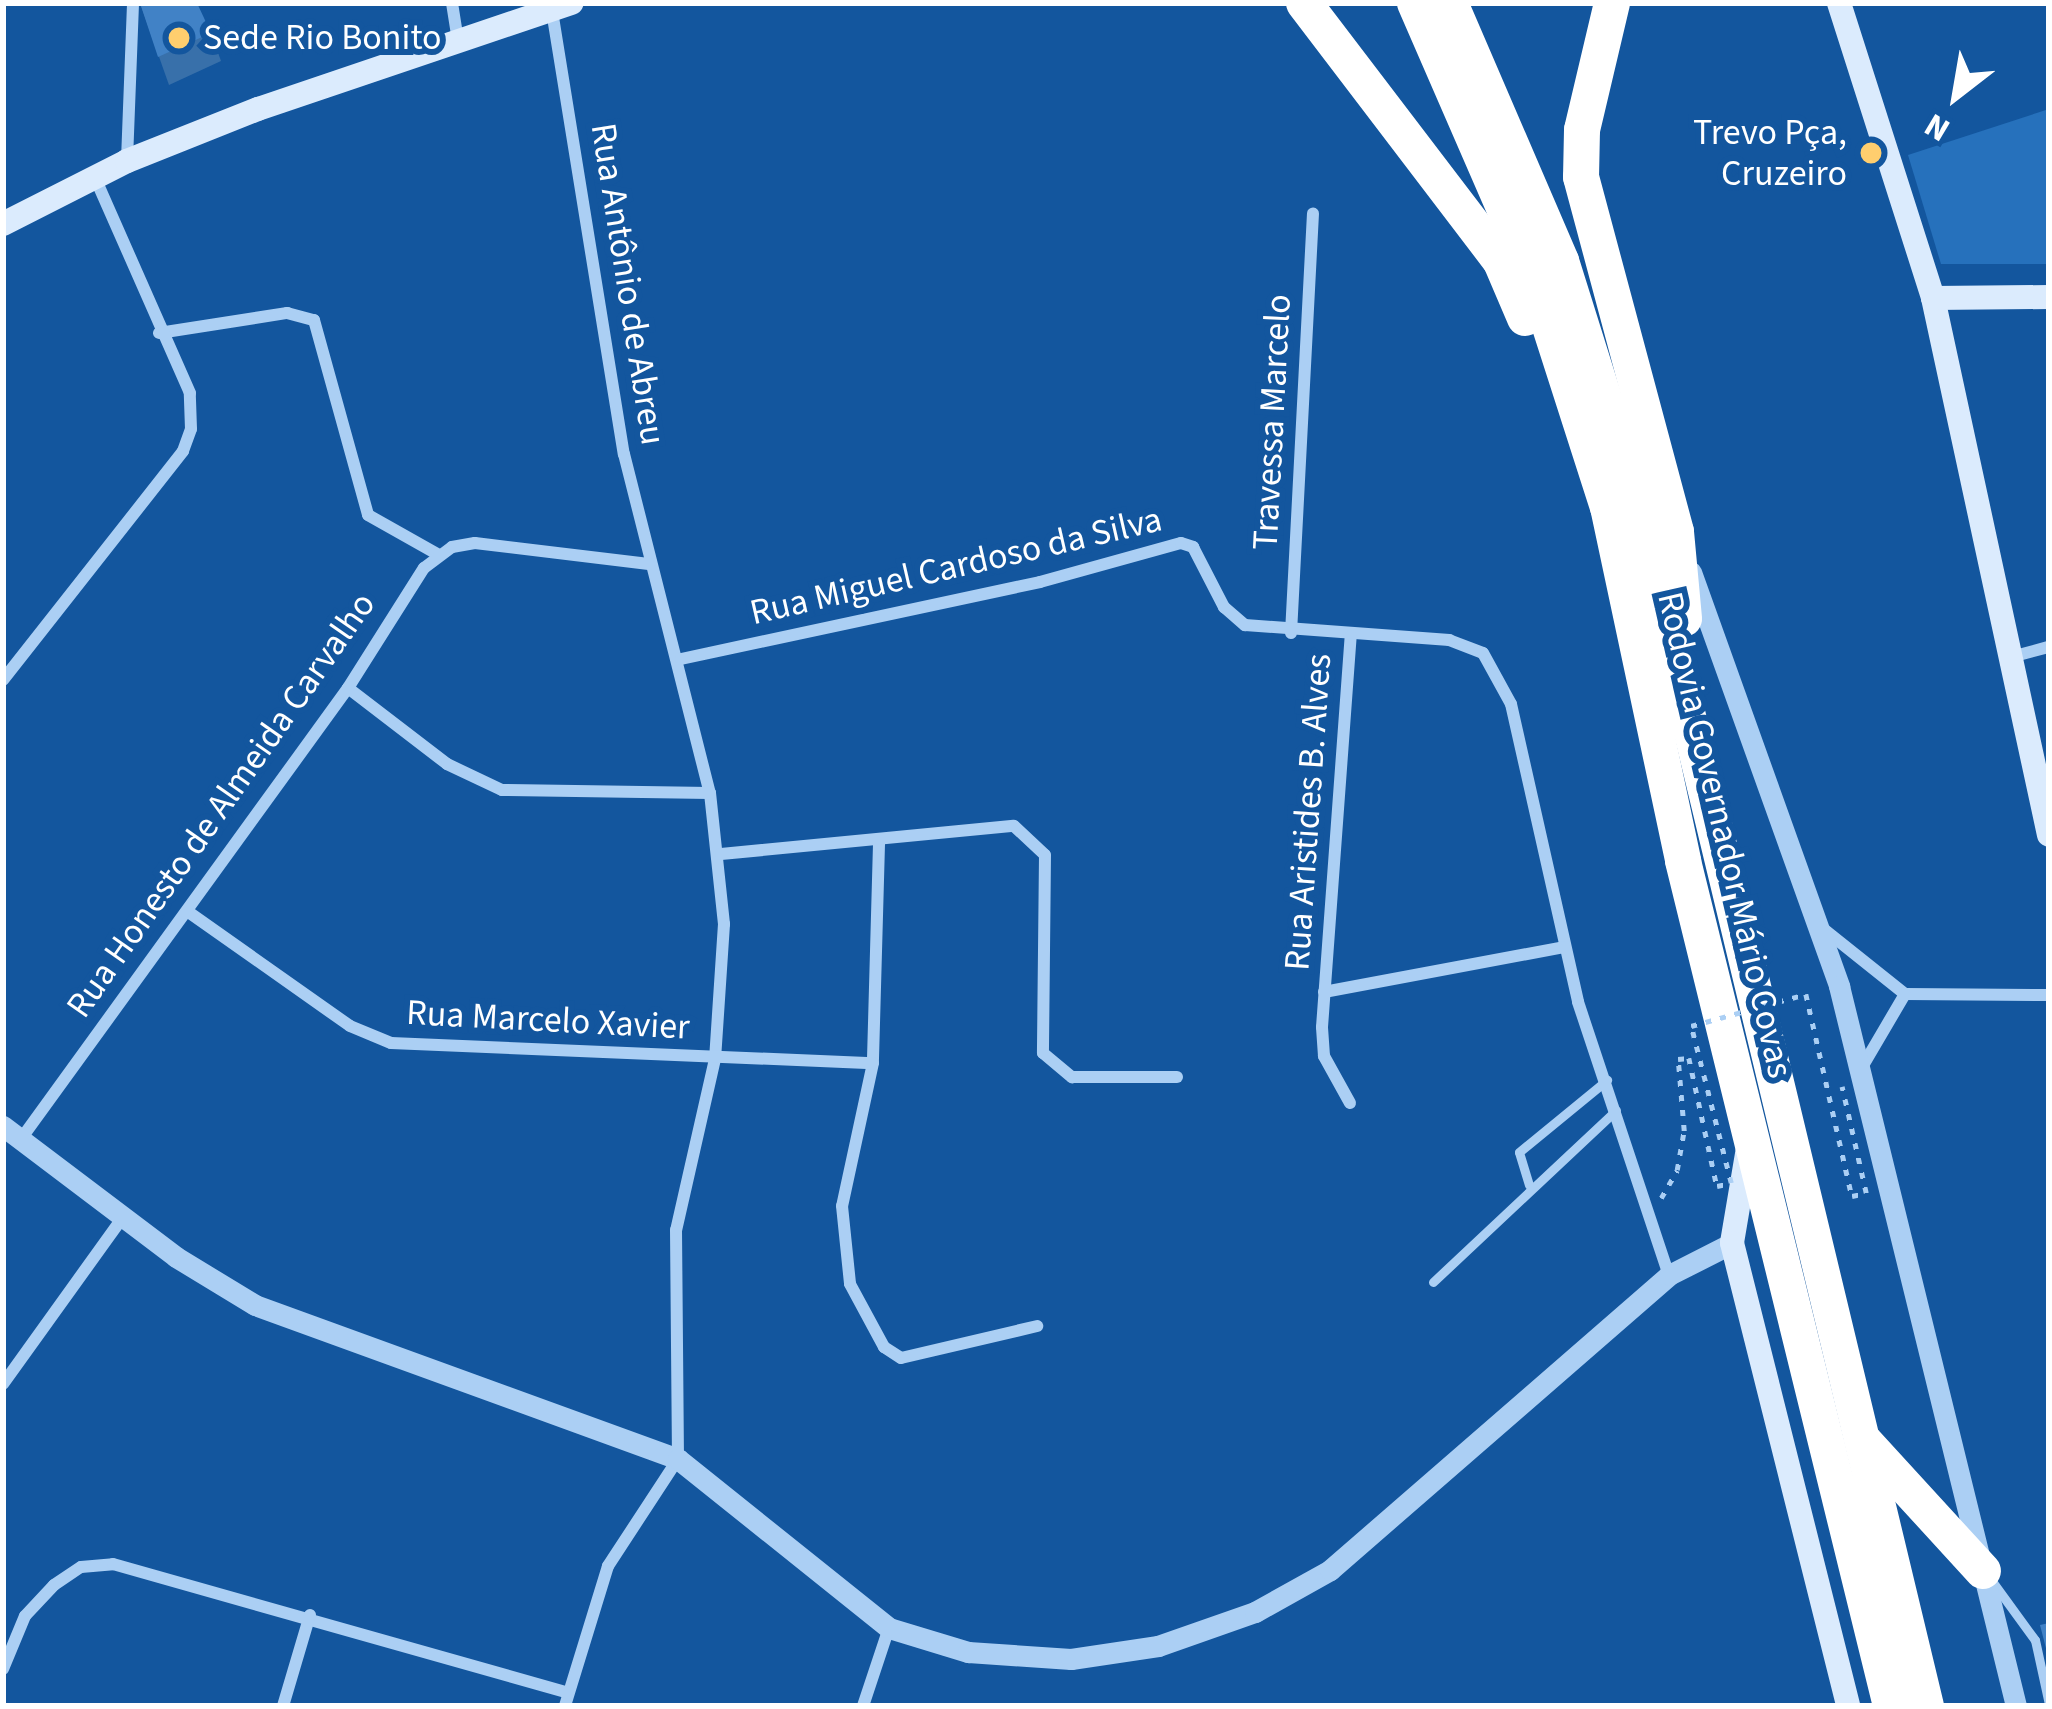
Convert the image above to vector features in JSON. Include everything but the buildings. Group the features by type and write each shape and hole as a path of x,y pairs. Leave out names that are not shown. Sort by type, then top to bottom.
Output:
{"highway":[{"path":"1304,3 1501,262 1608,507"},
{"name":"Rodovia Governador Mário Covas","path":"1415,3 1534,277 1608,507 1683,862 1891,1706"},
{"name":"Rodovia Governador Mário Covas","path":"1450,3 1562,261 1636,500 1926,1706"},
{"path":"1612,3 1582,130 1581,177 1676,532 1692,724"},
{"path":"1859,1436 1983,1570"}],"main road":[{"path":"1839,3 1933,298 2049,835"},
{"path":"3,224 127,161 562,7"},
{"path":"1933,298 2049,298"},
{"path":"1751,1128 1732,1243 1848,1706"}],"street":[{"path":"127,161 133,3"},
{"path":"452,3 458,40"},
{"name":"Rua Antônio de Abreu","path":"562,7 649,564 681,659 721,854 715,1059 676,1230 678,1459"},
{"path":"3,680 183,452 190,393 159,333 95,178"},
{"name":"Travessa Marcelo","path":"1291,633 1312,214"},
{"path":"159,333 287,313 314,320 368,515 439,555 494,543 649,564"},
{"path":"1676,532 1816,923 1861,1070 2016,1706"},
{"name":"Rua Miguel Cardoso da Silva","path":"681,659 1040,582 1181,543 1205,564 1234,619 1291,633 1450,640 1493,663 1511,704 1564,947 1669,1275"},
{"name":"Rua Honesto de Almeida Carvalho","path":"12,1133 187,910 348,688 406,590 439,555"},
{"name":"Rua Aristides B. Alves","path":"1350,1103 1324,1056 1324,992 1352,636"},
{"path":"2010,657 2049,646"},
{"path":"348,688 447,764 502,790 710,793"},
{"path":"721,854 879,844 977,825 1029,833 1045,855 1043,1053 1072,1077 1177,1077"},
{"path":"879,844 873,1063 849,1157 842,1251 850,1284 884,1347 911,1360 1037,1326"},
{"name":"Rua Marcelo Xavier","path":"187,910 350,1026 392,1043 873,1063"},
{"path":"1816,923 1905,994 2049,995"},
{"name":"Rua Aristides B. Alves","path":"1324,992 1564,947"},
{"path":"1861,1070 1905,994"},
{"path":"12,1133 123,1217 255,1304 678,1459 889,1628 968,1652 1071,1659 1158,1646 1255,1612 1380,1532 1669,1275 1732,1243"},
{"path":"3,1384 123,1217"},
{"path":"3,1669 25,1616 81,1567 113,1564 310,1615 566,1700 608,1566 678,1459"},
{"path":"284,1706 310,1615"},
{"path":"863,1706 889,1628"}],"lane":[{"path":"1529,1185 1519,1152 1607,1079"},
{"path":"1432,1282 1529,1185 1616,1110"},
{"path":"1983,1570 2035,1640 2049,1705"}],"path":[{"path":"1650,1212 1681,1151 1678,1059 1689,1058 1718,1186 1731,1183 1691,1026 1806,994 1852,1196 1867,1193 1842,1087"}],"shaded area":[{"path":"2049,109 2049,264 1941,264 1908,155"}],"place":[{"name":"Sede Rio Bonito","path":"179,38"},
{"name":"Trevo Pça, Cruzeiro","path":"1871,153"}]}
